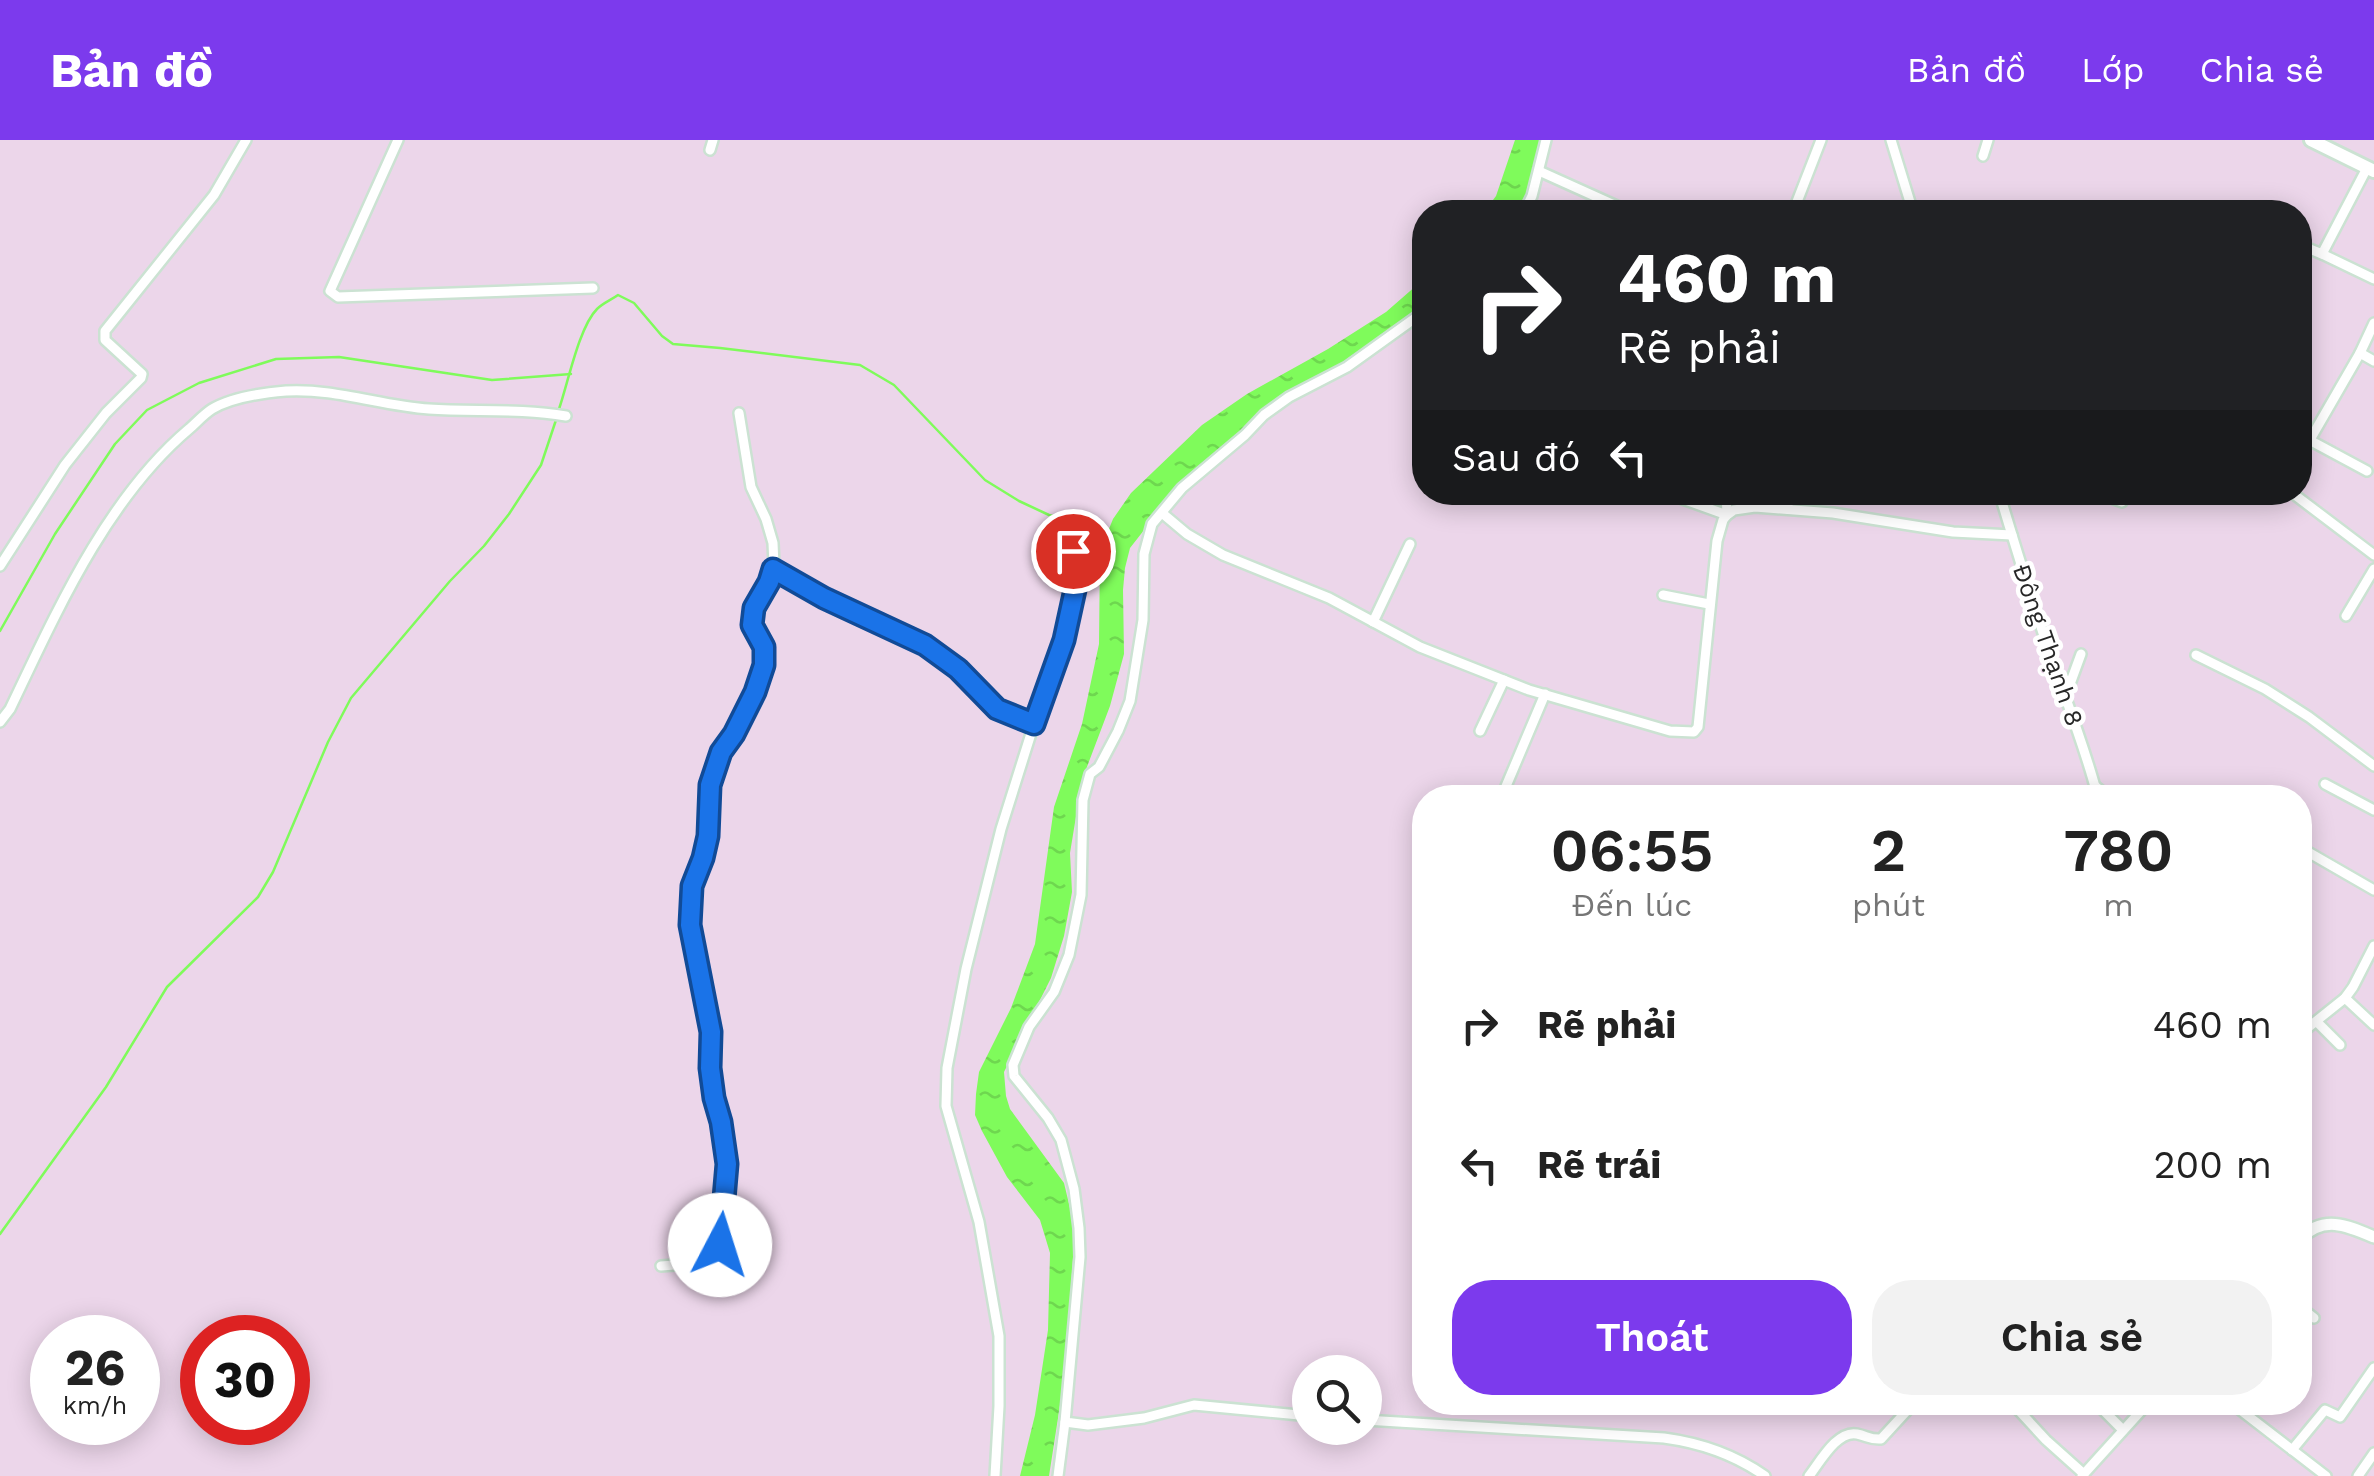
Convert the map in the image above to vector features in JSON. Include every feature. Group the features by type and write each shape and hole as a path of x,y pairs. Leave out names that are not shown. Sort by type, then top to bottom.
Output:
{"main road":[{"path":"2311,140 2371,169"}],"street":[{"path":"0,566 65,465 106,413 141,378 136,367 105,340 106,331 214,195 246,140"},
{"path":"398,140 330,291 338,297 593,288"},
{"path":"1530,200 1546,140"},
{"path":"1798,200 1821,140"},
{"path":"1891,140 1909,200"},
{"path":"1982,156 1988,140"},
{"path":"2322,254 2371,169"},
{"path":"1539,172 1603,200"},
{"path":"2312,249 2374,278"},
{"path":"1058,1476 1080,1257 1079,1228 1061,1140 1014,1076 1013,1065 1029,1027 1054,992 1069,955 1081,895 1084,800 1090,774 1099,767 1130,701 1143,620 1144,554 1152,524 1182,488 1264,414 1347,367 1412,320"},
{"path":"2312,427 2360,353 2374,323"},
{"path":"2360,353 2374,361"},
{"path":"0,722 10,709 70,584 144,473 214,408 250,396 290,391 427,409 566,416"},
{"path":"660,1266 714,1262 720,1255 727,1164 710,1068 711,1032 690,925 692,886 708,836 710,785 721,752 755,692 764,665 764,647 752,625 754,608 773,569 773,543 751,486 739,413"},
{"path":"2312,442 2367,471"},
{"path":"1699,505 1727,515"},
{"path":"1727,505 1727,515"},
{"path":"1788,505 1788,510"},
{"name":"Đông Thạnh 8","path":"2003,505 2095,785"},
{"path":"2309,505 2374,555"},
{"path":"1162,512 1187,534 1222,555 1329,598 1420,647 1546,694 1670,731 1694,732 1698,727 1717,542 1723,520 1734,510 1755,507 1833,513 1953,532 2012,536"},
{"path":"1373,622 1410,544"},
{"path":"995,1476 1000,1336 980,1222 946,1106 947,1068 1000,828 1064,640 1078,576 1073,551"},
{"path":"773,569 824,598 925,645 958,669 997,709 1034,724"},
{"path":"2346,616 2374,569"},
{"path":"1663,595 1709,604"},
{"path":"2066,696 2081,654"},
{"path":"2196,655 2265,689 2374,766"},
{"path":"1480,731 1504,680"},
{"path":"1507,785 1546,694"},
{"path":"2325,784 2374,810"},
{"path":"2312,854 2374,890"},
{"path":"2312,1026 2345,998 2374,946"},
{"path":"2345,998 2374,1025"},
{"path":"2317,1022 2340,1045"},
{"path":"2312,1230 2332,1223 2374,1237"},
{"path":"2292,1450 2325,1410 2340,1417 2374,1368"},
{"path":"1064,1422 1088,1424 1144,1418 1194,1406 1292,1414"},
{"path":"1810,1476 1839,1439 1848,1434 1882,1439 1903,1415"},
{"path":"2024,1415 2083,1475 2136,1415"},
{"path":"2109,1415 2123,1430"},
{"path":"2247,1415 2319,1474"},
{"path":"1382,1421 1664,1438 1702,1444 1765,1476"},
{"path":"2358,1476 2374,1453"}],"water":[{"path":"1515,140 1540,140 1537,171 1526,200 1493,200"},
{"path":"1412,289 1412,318 1195,470 1130,548 1123,590 1124,654 1110,706 1082,780 1070,853 1072,892 1064,936 1051,978 1004,1072 1010,1109 1064,1183 1075,1229 1065,1373 1049,1476 1020,1476 1035,1415 1048,1330 1050,1253 1040,1220 1007,1177 982,1131 975,1115 976,1094 979,1072 1011,1008 1035,944 1054,807 1082,724 1099,644 1100,551 1113,519 1131,493 1202,425 1386,312"}],"waterway":[{"path":"559,409 591,317 618,295 634,303 673,344 860,365 894,385 985,480 1049,515 1109,532"},
{"path":"0,631 55,534 115,444 147,410 199,383 276,359 339,357 492,380 571,374"},
{"path":"0,1234 106,1087 167,987 258,897 273,872 351,698 509,514 541,465 557,417"}],"route":[{"path":"720,1245 727,1164 710,1068 711,1032 690,925 692,886 708,836 710,785 721,752 755,692 764,665 764,647 752,625 754,608 773,569 824,598 925,645 958,669 997,709 1034,724 1064,640 1078,576 1073,551"}]}
